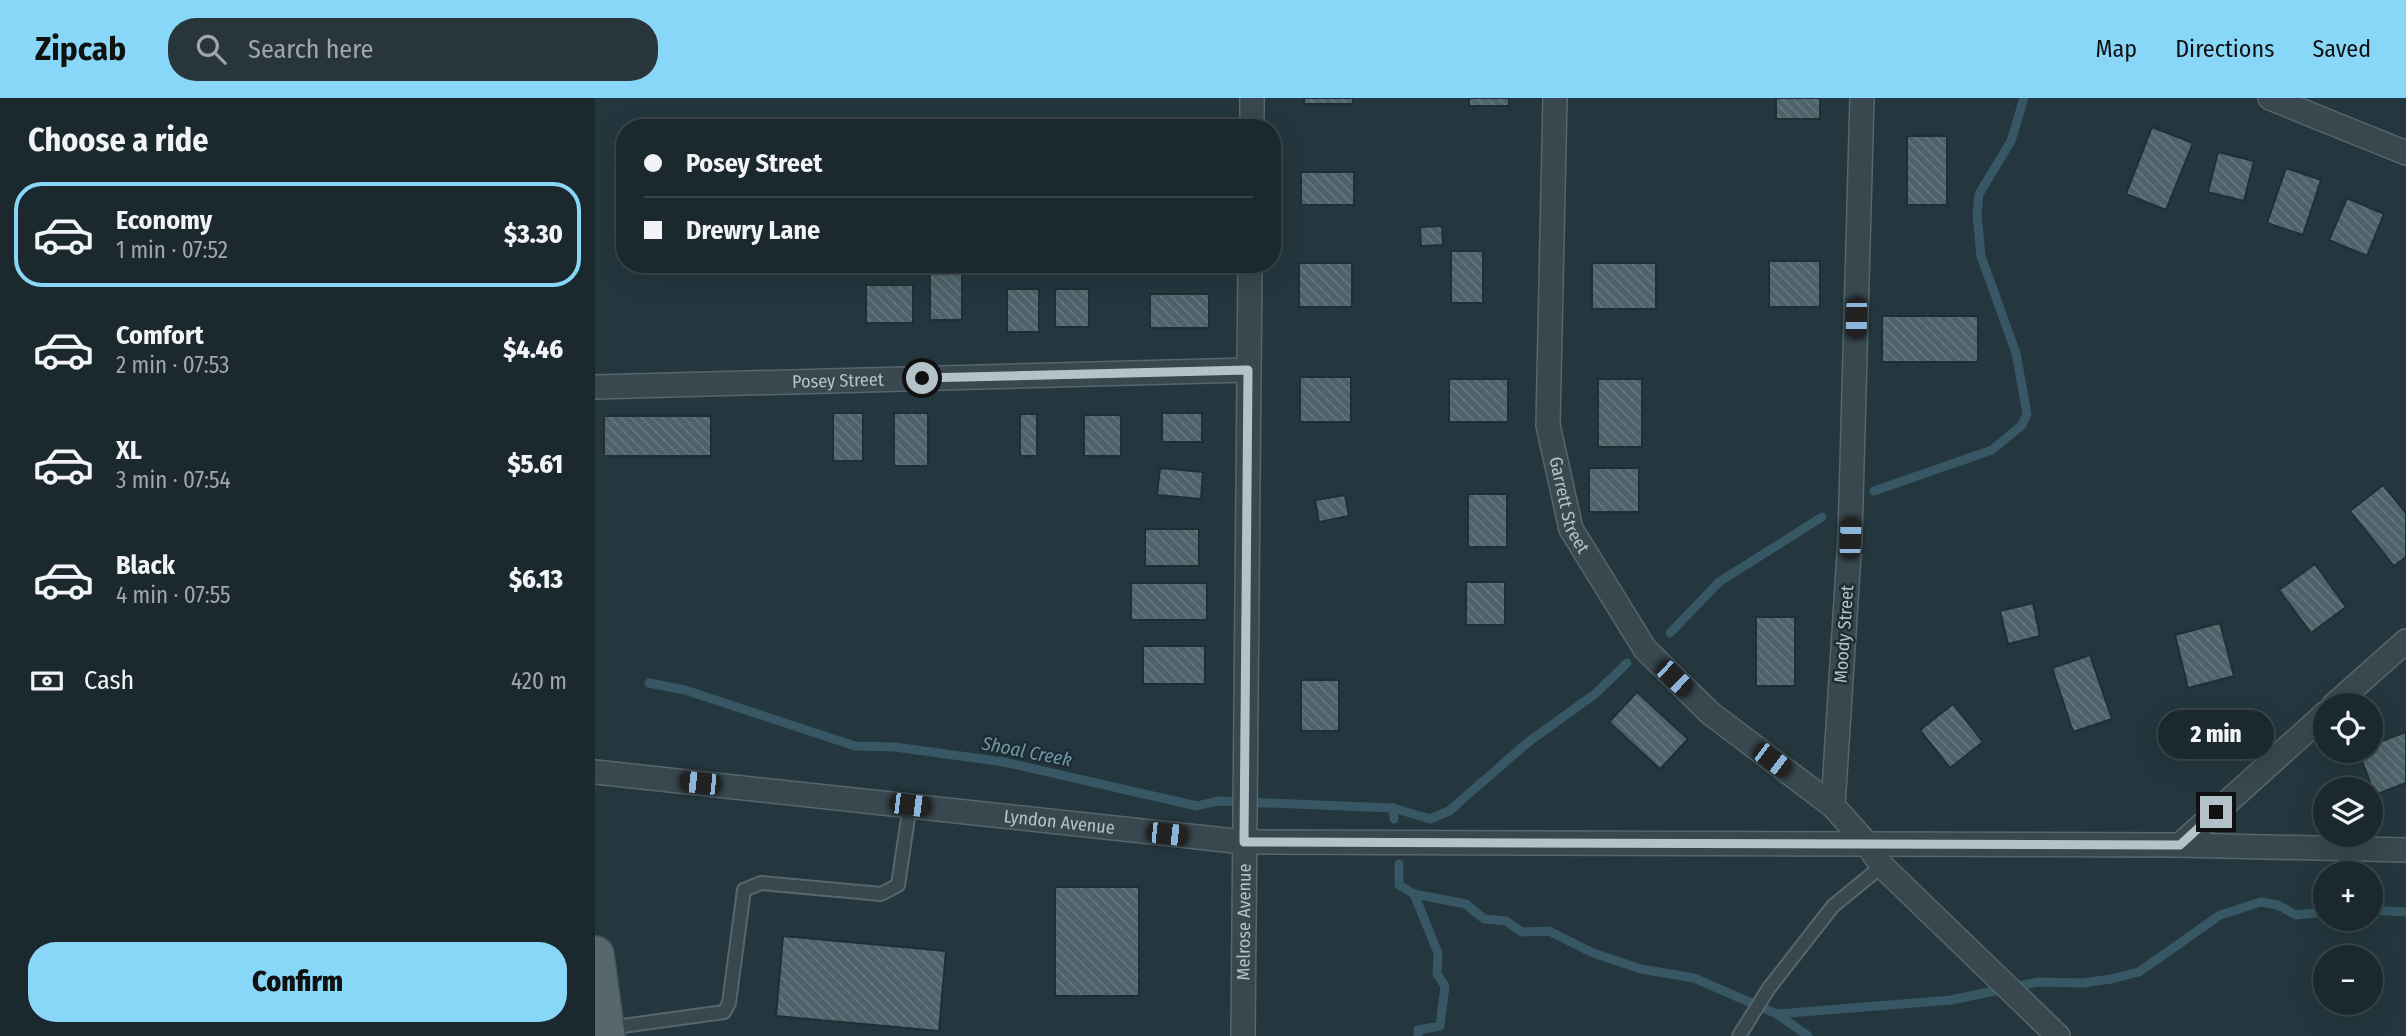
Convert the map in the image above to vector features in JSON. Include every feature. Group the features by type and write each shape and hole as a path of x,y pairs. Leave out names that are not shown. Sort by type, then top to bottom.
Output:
{"main road":[{"path":"595,955 605,1032"}],"street":[{"path":"1251,119 1252,98"},
{"name":"Garrett Street","path":"1555,98 1548,425 1571,529 1645,649 1710,713 1833,806"},
{"name":"Moody Street","path":"1833,806 1850,538 1862,98"},
{"path":"2270,98 2406,153"},
{"name":"Melrose Avenue","path":"1243,1036 1249,273"},
{"name":"Posey Street","path":"595,387 1248,370"},
{"path":"2348,693 2406,641"},
{"path":"2180,845 2313,725"},
{"name":"Lyndon Avenue","path":"595,772 910,805 1245,832 1868,845 2180,845 2406,850"},
{"path":"1833,806 1868,845 1882,866 2058,1036"}],"lane":[{"path":"605,1032 724,1012 730,1003 744,890 750,886 761,883 881,894 890,891 898,885 910,805"},
{"path":"1739,1036 1769,988 1833,906 1882,866"}],"building":[{"path":"1304,98 1353,98 1353,104 1304,104"},
{"path":"1469,98 1509,98 1509,106 1469,106"},
{"path":"1776,98 1820,98 1820,119 1776,119"},
{"path":"2152,127 2193,143 2166,210 2126,194"},
{"path":"1907,136 1947,136 1947,205 1907,205"},
{"path":"2218,152 2254,161 2244,201 2208,192"},
{"path":"2286,168 2321,180 2303,235 2267,223"},
{"path":"1301,172 1354,172 1354,205 1301,205"},
{"path":"2347,198 2384,214 2367,256 2329,240"},
{"path":"1442,226 1443,245 1421,246 1420,227"},
{"path":"1451,251 1483,251 1483,303 1451,303"},
{"path":"1769,261 1820,261 1820,307 1769,307"},
{"path":"1299,263 1352,263 1352,307 1299,307"},
{"path":"1592,263 1656,263 1656,309 1592,309"},
{"path":"930,273 962,273 962,320 930,320"},
{"path":"866,285 913,285 913,323 866,323"},
{"path":"1007,289 1039,289 1039,332 1007,332"},
{"path":"1055,289 1089,289 1089,327 1055,327"},
{"path":"1150,294 1209,294 1209,328 1150,328"},
{"path":"1882,316 1978,316 1978,362 1882,362"},
{"path":"1300,377 1351,377 1351,422 1300,422"},
{"path":"1449,379 1508,379 1508,422 1449,422"},
{"path":"1598,379 1642,379 1642,447 1598,447"},
{"path":"833,413 863,413 863,461 833,461"},
{"path":"894,413 928,413 928,466 894,466"},
{"path":"1162,413 1202,413 1202,442 1162,442"},
{"path":"1020,414 1037,414 1037,456 1020,456"},
{"path":"1084,415 1121,415 1121,456 1084,456"},
{"path":"604,416 711,416 711,456 604,456"},
{"path":"1160,468 1203,472 1201,499 1157,495"},
{"path":"1589,468 1639,468 1639,512 1589,512"},
{"path":"2383,485 2406,513 2406,557 2394,566 2350,511"},
{"path":"1468,494 1507,494 1507,547 1468,547"},
{"path":"1345,495 1349,516 1319,522 1315,500"},
{"path":"1145,529 1199,529 1199,566 1145,566"},
{"path":"2315,564 2346,607 2311,633 2279,590"},
{"path":"1466,582 1505,582 1505,625 1466,625"},
{"path":"1131,583 1207,583 1207,620 1131,620"},
{"path":"2033,603 2040,636 2008,644 2000,611"},
{"path":"1756,617 1795,617 1795,686 1756,686"},
{"path":"2220,623 2234,676 2188,688 2175,635"},
{"path":"1143,646 1205,646 1205,684 1143,684"},
{"path":"2090,655 2112,719 2073,732 2052,668"},
{"path":"1301,680 1339,680 1339,731 1301,731"},
{"path":"1637,692 1688,739 1660,769 1609,722"},
{"path":"1953,704 1983,742 1950,768 1920,730"},
{"path":"2406,732 2406,783 2383,792 2383,777 2368,777 2363,763 2383,763 2383,741"},
{"path":"1055,887 1139,887 1139,996 1055,996"},
{"path":"783,936 946,951 939,1031 776,1016"}],"waterway":[{"path":"1874,491 1992,450 2022,425 2027,414 2016,353 1981,256 1977,215 1979,194 2011,141 2024,98"},
{"path":"1670,633 1719,582 1822,517"},
{"name":"Shoal Creek","path":"649,683 685,690 855,746 895,747 1004,762 1197,806 1217,801 1393,808 1430,819 1449,811 1527,743 1595,694 1627,663"},
{"name":"Shoal Creek","path":"1393,808 1394,819"},
{"name":"Shoal Creek","path":"1399,864 1399,885 1414,894 1438,953 1437,974 1445,986 1440,1026 1418,1030 1418,1036"},
{"path":"1414,894 1466,904 1484,919 1506,921 1522,932 1549,931 1593,953 1641,969 1694,978 1777,1014 1808,1036"},
{"path":"1777,1014 1951,1000 2038,982 2083,983 2111,979 2139,972 2220,915 2261,902 2278,905 2296,915 2313,913"},
{"path":"2383,911 2406,912"}],"route":[{"path":"922,378 1248,370 1244,842 2180,845 2216,812"}]}
